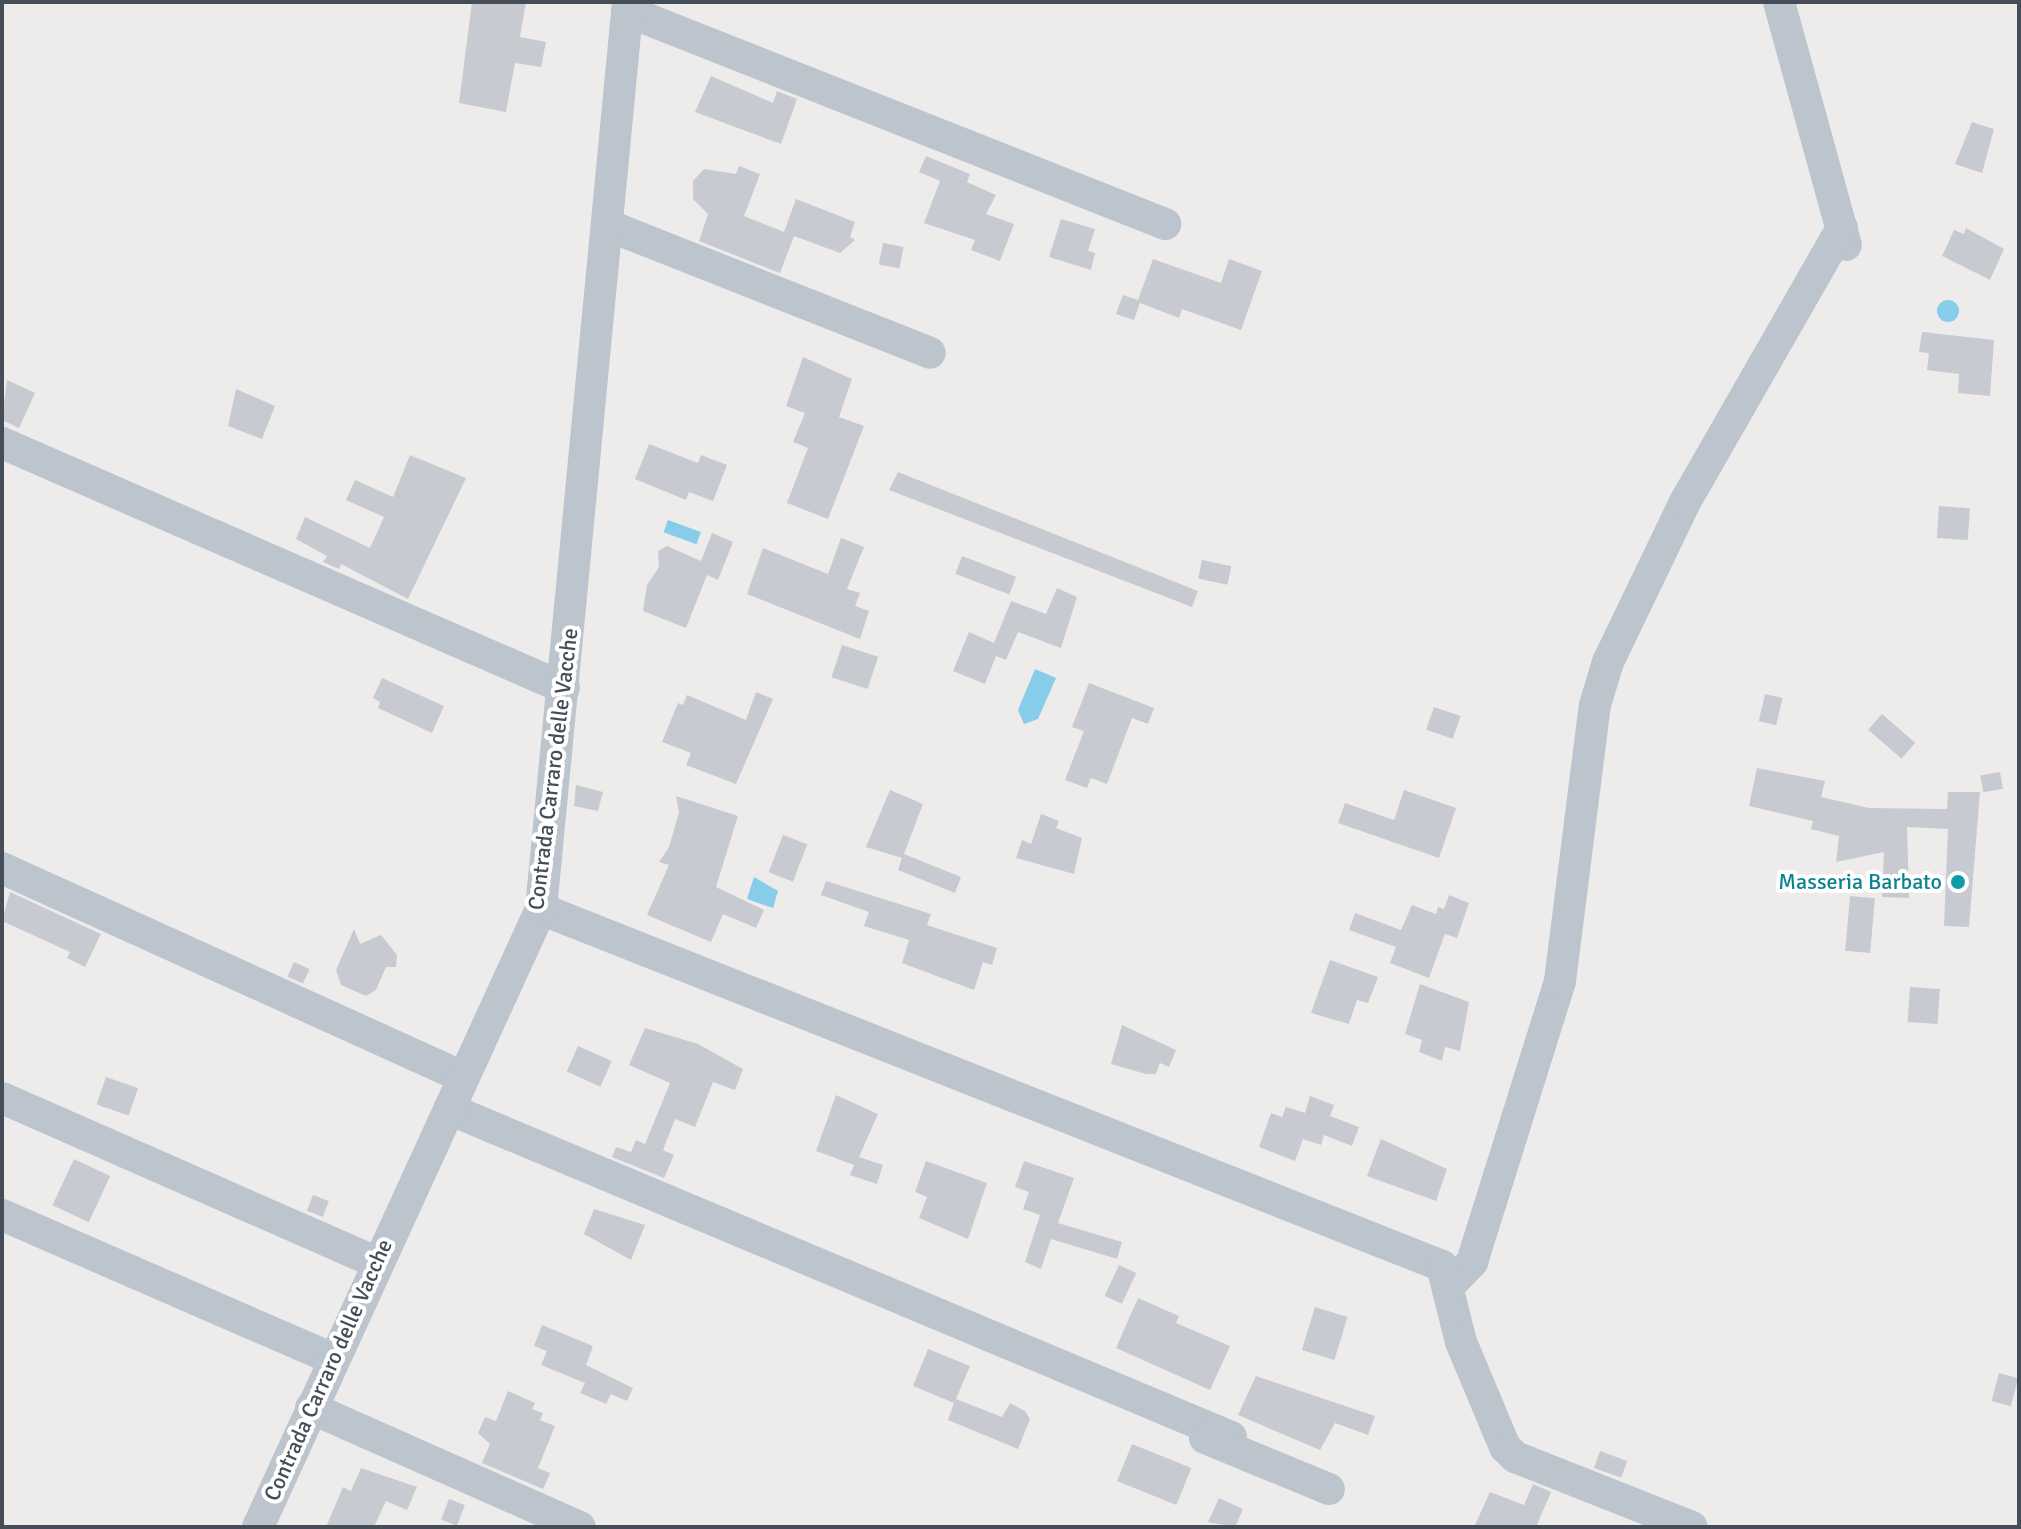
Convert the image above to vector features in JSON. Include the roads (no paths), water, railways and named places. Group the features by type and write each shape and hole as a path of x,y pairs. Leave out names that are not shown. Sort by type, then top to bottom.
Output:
{"street":[{"path":"1450,1285 1472,1262 1528,1096 1560,981 1595,705 1608,662 1685,502 1844,236 1779,2"},
{"path":"627,6 1165,224"},
{"name":"Contrada Carraro delle Vacche","path":"258,1527 376,1262 541,909 627,6"},
{"path":"607,225 930,353"},
{"path":"2,443 564,688"},
{"path":"2,868 463,1077"},
{"path":"541,909 1442,1266 1450,1285 1461,1342 1505,1447 1515,1457 1692,1527"},
{"path":"2,1098 376,1262"},
{"path":"449,1109 1231,1437"},
{"path":"2,1215 333,1359"},
{"path":"1142,1400 1159,1419 1329,1489"},
{"path":"311,1408 580,1527"}],"water":[{"path":"1948,300 1956,303 1959,311 1956,319 1948,322 1940,319 1937,311 1940,303"},
{"path":"668,520 701,532 696,544 664,532"},
{"path":"1035,669 1056,678 1038,719 1024,724 1018,710"},
{"path":"754,877 778,891 773,908 747,899"}],"place":[{"name":"Masseria Barbato","path":"1958,882"}]}
